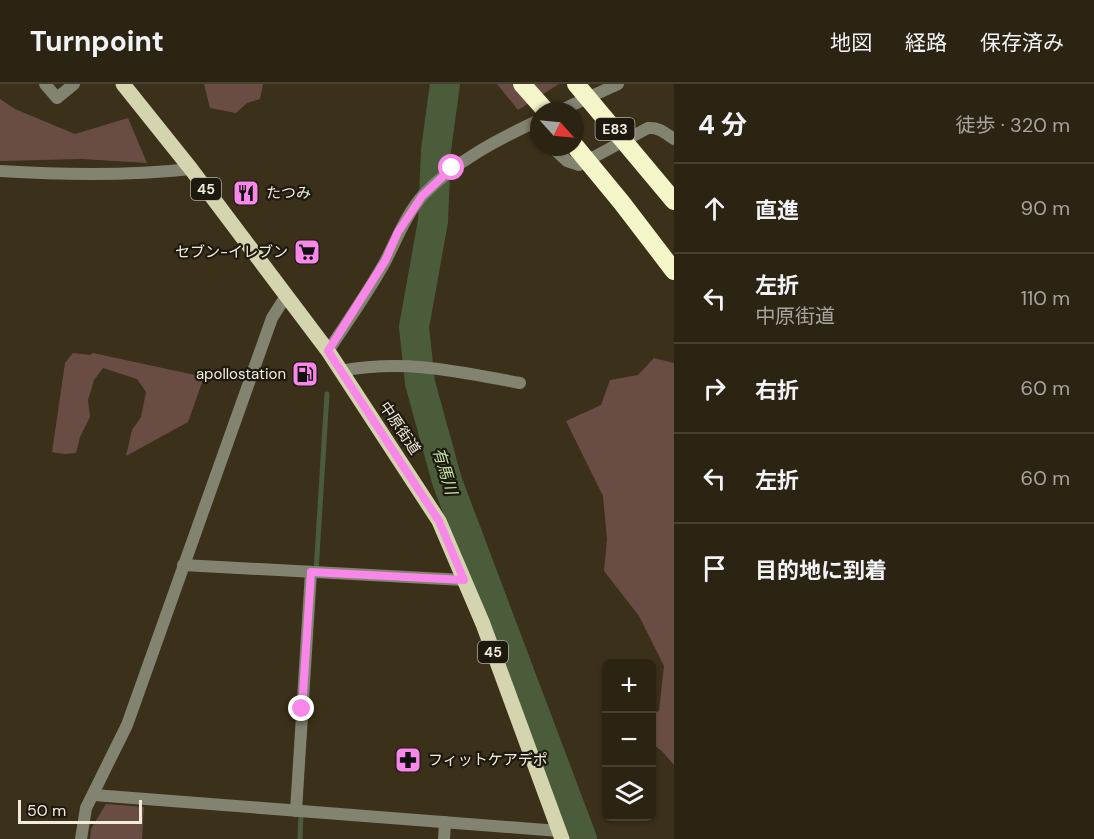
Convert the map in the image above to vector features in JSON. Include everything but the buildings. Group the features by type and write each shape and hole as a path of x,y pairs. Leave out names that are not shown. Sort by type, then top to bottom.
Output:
{"highway":[{"path":"522,84 530,102"},
{"name":"E83","path":"576,84 674,201"},
{"name":"E83","path":"583,156 674,271"}],"main road":[{"name":"中原街道","path":"123,84 191,169 328,351 439,521 483,624 561,835"}],"street":[{"path":"45,84 57,98 74,84"},
{"path":"577,102 614,84"},
{"path":"328,351 385,261 398,232 422,196 452,168 501,138 530,125"},
{"path":"562,156 567,161 579,165 648,128 656,128 674,139"},
{"path":"0,171 60,175 191,169"},
{"path":"81,839 86,808 127,725 272,318 286,296"},
{"path":"340,371 400,364 434,367 520,383"},
{"path":"183,565 464,580"},
{"path":"296,811 311,572"},
{"path":"94,795 445,822 561,835"},
{"path":"444,839 445,822"}],"shaded area":[{"path":"204,84 263,84 260,99 247,103 236,113 210,108"},
{"path":"497,84 559,84 530,102 518,110"},
{"path":"0,99 15,109 75,134 128,118 147,163 82,159 0,161"},
{"path":"73,353 90,355 93,353 204,377 188,422 126,456 132,430 141,417 146,392 137,379 103,368 94,380 88,400 90,417 80,437 76,453 52,452 65,363"},
{"path":"654,358 674,363 674,765 656,747 656,712 659,711 664,666 639,616 604,571 607,539 603,496 566,421 601,405 610,380 638,375"},
{"path":"106,804 144,807 142,839 90,839 91,829"}],"waterway":[{"name":"有馬川","path":"445,84 436,150 433,221 414,327 420,383 447,481 582,839"},
{"path":"316,572 327,394"},
{"path":"300,839 301,812"}],"place":[{"name":"たつみ","path":"246,193"},
{"name":"セブン-イレブン","path":"307,252"},
{"name":"apollostation","path":"305,374"},
{"name":"フィットケアデポ","path":"408,760"}],"route":[{"path":"302,709 311,572 464,580 439,521 328,351 385,261 398,232 422,196 452,168"}]}
